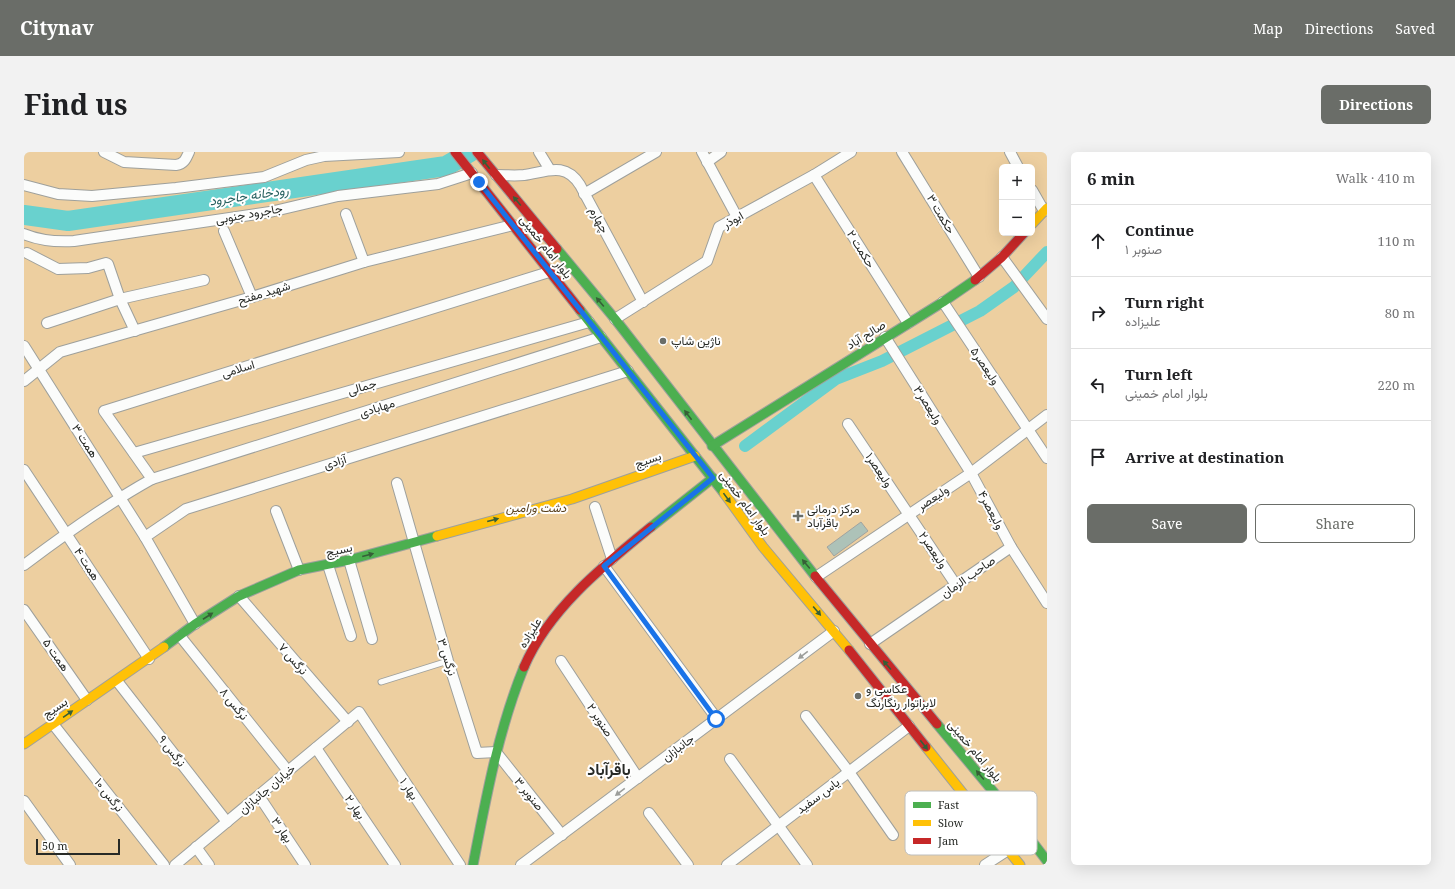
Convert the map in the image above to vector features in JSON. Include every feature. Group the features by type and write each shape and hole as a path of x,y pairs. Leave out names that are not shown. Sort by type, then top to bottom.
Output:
{"main road":[{"name":"بلوار امام خمینی","path":"455,152 713,478 763,547 834,631 960,791"},
{"name":"بلوار امام خمینی","path":"477,152 615,319 776,528 870,644 985,791"},
{"path":"1035,221 1046,209"},
{"name":"صالح آباد","path":"712,446 943,302 979,277 1002,257 1021,236"},
{"name":"بسیج","path":"24,744 149,659 195,624 239,596 299,570 349,560 415,543 572,499 695,456"},
{"name":"علیزاده","path":"473,865 496,752 510,702 527,660 544,632 563,606 604,566 713,478"},
{"name":"بلوار امام خمینی","path":"1037,850 1047,861"},
{"name":"بلوار امام خمینی","path":"1012,855 1020,865"}],"street":[{"path":"104,152 124,162 176,166 185,160 189,152"},
{"path":"24,185 58,194 100,195 264,177 306,160 324,156 399,152"},
{"path":"539,152 550,170"},
{"path":"584,194 656,152"},
{"path":"702,152 737,217"},
{"path":"707,162 721,152"},
{"name":"ابوذر","path":"615,319 707,261 718,227 814,175 851,152"},
{"name":"حکمت ۳","path":"902,152 979,277"},
{"path":"1010,152 1016,164"},
{"name":"چهارم","path":"496,175 522,176 550,170 564,171 573,176 643,302"},
{"name":"جاجرود جنوبی","path":"24,234 35,239 53,242 74,241 270,212 338,196 438,184 472,174"},
{"name":"حکمت ۲","path":"814,175 908,323"},
{"path":"1035,194 1046,209"},
{"path":"346,214 364,262"},
{"name":"شهید مفتح","path":"24,381 60,352 252,297 364,262 513,225"},
{"path":"224,231 252,297"},
{"path":"26,253 58,269 88,268 108,264 120,299 135,331"},
{"path":"1002,257 1047,319"},
{"name":"اسلامی","path":"152,479 104,411 550,272"},
{"path":"47,323 120,299 204,280"},
{"name":"ولیعصر۵","path":"943,302 1047,458"},
{"name":"جمالی","path":"134,453 589,322"},
{"name":"مهابادی","path":"152,479 601,337"},
{"name":"ولیعصر۳","path":"885,337 971,473"},
{"name":"همت ۳","path":"24,346 145,537"},
{"name":"آزادی","path":"145,537 186,509 628,371"},
{"name":"ولیعصر","path":"816,577 971,473 1047,415"},
{"name":"ولیعصر۱","path":"848,424 909,515"},
{"name":"همت ۴","path":"24,470 149,659"},
{"name":"ولیعصر۴","path":"971,473 1010,547"},
{"path":"24,565 67,533 120,497 152,479"},
{"name":"نرگس ۳","path":"397,483 448,661 477,753 496,752"},
{"path":"595,507 612,559"},
{"path":"276,511 299,570"},
{"name":"ولیعصر۲","path":"909,515 956,585"},
{"path":"145,537 195,624"},
{"path":"1010,547 1047,603"},
{"name":"صاحب الزمان","path":"870,644 1010,547"},
{"path":"349,560 372,639"},
{"path":"328,564 351,636"},
{"path":"604,566 716,719"},
{"name":"نرگس ۷","path":"239,596 348,722"},
{"name":"همت ۵","path":"24,610 87,700"},
{"name":"جانبازان","path":"521,865 834,631"},
{"name":"نرگس ۸","path":"180,636 288,771"},
{"name":"صنوبر ۲","path":"561,661 638,778"},
{"name":"نرگس ۹","path":"117,681 227,822"},
{"name":"خیابان جانبازان","path":"175,865 359,712"},
{"name":"بهار ۱","path":"359,712 460,865"},
{"path":"806,716 849,772 893,835"},
{"name":"نرگس ۱۰","path":"53,724 164,865"},
{"name":"یاس سفید","path":"727,865 909,726"},
{"name":"بهار ۲","path":"316,748 395,865"},
{"name":"صنوبر ۳","path":"496,752 562,835"},
{"path":"730,759 807,865"},
{"name":"بهار ۳","path":"258,796 305,865"},
{"path":"24,801 70,865"},
{"path":"649,813 688,865"},
{"path":"196,847 209,865"},
{"path":"985,865 1000,855"}],"lane":[{"path":"381,682 448,661"}],"green space":[{"name":"دشت ورامین","path":"24,152 1047,152 1047,865 24,865"}],"building":[{"path":"861,522 868,531 834,556 827,547"}],"waterway":[{"name":"رودخانه جاجرود","path":"24,215 68,221 446,166 470,152"},
{"path":"745,446 836,379 882,361 980,311 1014,287 1047,252"}],"traffic: fast":[{"path":"557,249 615,319 815,576"},
{"path":"712,446 943,302 975,280"},
{"path":"580,310 724,493"},
{"path":"651,527 713,478"},
{"path":"164,647 195,624 239,596 299,570 349,560 437,536"},
{"path":"473,865 500,740 524,667"},
{"path":"937,724 993,791"},
{"path":"1037,848 1047,861"}],"traffic: slow":[{"path":"1035,221 1047,208"},
{"path":"437,536 572,499 695,456"},
{"path":"724,493 763,547 849,650"},
{"path":"24,744 164,647"},
{"path":"926,747 961,791"},
{"path":"1012,855 1020,865"}],"traffic: jam":[{"path":"455,152 580,310"},
{"path":"477,152 557,249"},
{"path":"975,280 1002,257 1021,236"},
{"path":"524,667 535,646 563,607 596,573 651,527"},
{"path":"815,576 937,724"},
{"path":"849,650 926,747"}],"place":[{"name":"ناژین شاپ","path":"663,341"},
{"name":"مرکز درمانی باقرآباد","path":"798,516"},
{"name":"عکاسی و لابراتوار رنگارنگ","path":"858,696"}],"district":[{"name":"باقرآباد","path":"609,769"}],"route":[{"path":"479,182 713,478 604,566 716,719"}]}
